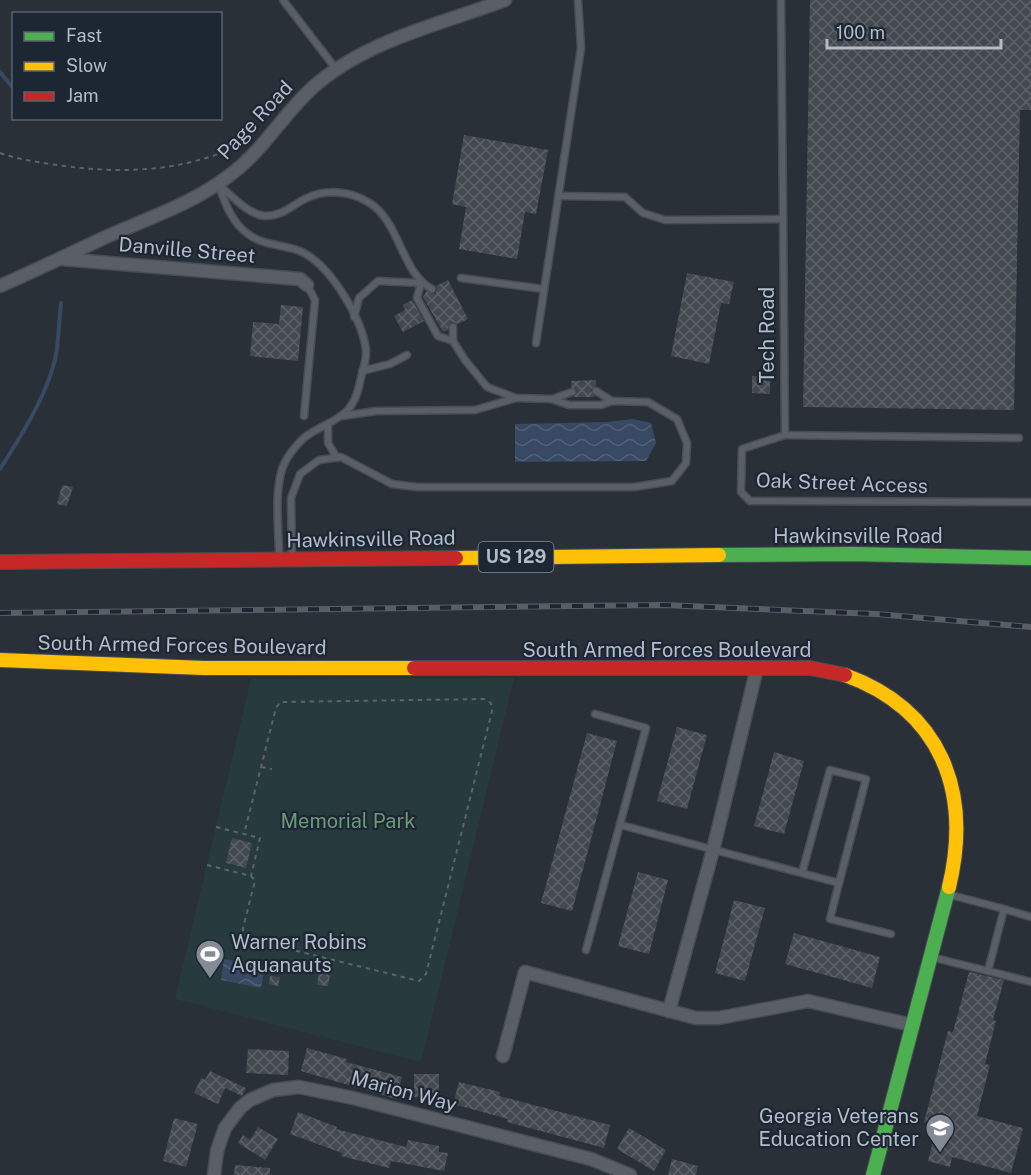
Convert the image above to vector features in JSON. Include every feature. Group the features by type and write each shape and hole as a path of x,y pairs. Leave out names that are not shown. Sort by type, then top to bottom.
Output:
{"street":[{"name":"Page Road","path":"0,286 199,195 218,184 255,154 281,120 311,89 336,69 411,31 505,0"},
{"name":"Danville Street","path":"61,259 300,279 307,285"},
{"name":"Hawkinsville Road","path":"0,562 853,554 1031,558"},
{"name":"South Armed Forces Boulevard","path":"0,660 204,668 810,668 842,674 858,680 899,704 927,731 942,758 952,787 958,825 947,893 873,1175"},
{"path":"669,1011 713,850 757,668"},
{"path":"503,1056 525,972 696,1018 719,1018 808,1001 912,1025"},
{"name":"Marion Way","path":"214,1175 221,1139 240,1108 250,1100 273,1090 299,1087 344,1096 591,1159 630,1175"}],"lane":[{"path":"283,0 336,69"},
{"path":"536,343 581,48 578,0"},
{"name":"Tech Road","path":"781,0 784,435"},
{"path":"218,184 255,213 265,216 283,213 308,197 337,191 369,202 386,219 421,283 417,298 438,336 453,341"},
{"path":"218,184 231,215 248,234 267,244 303,252 325,270 342,290 366,351 358,392 350,409 328,425 304,438 285,462 279,487 285,559"},
{"path":"559,196 625,197 643,213 665,220 783,219"},
{"path":"461,278 544,290"},
{"path":"354,317 359,298 378,281 421,283 432,288"},
{"path":"304,416 315,300 307,285"},
{"path":"453,327 453,341 487,387 516,398"},
{"path":"362,371 390,364 407,355"},
{"path":"596,391 612,401"},
{"path":"551,399 572,392"},
{"path":"285,559 291,498 300,474 319,460 340,457 392,484 417,487 634,487 672,481 686,463 687,443 677,419 648,402 612,401 601,405 569,405 551,399 516,398 475,410 376,411 340,416"},
{"path":"328,425 328,443 337,458"},
{"path":"784,435 1019,438"},
{"name":"Oak Street Access","path":"784,435 742,448 741,492 750,501 1031,502"},
{"path":"586,950 646,728 595,714"},
{"path":"802,873 830,770 866,779 830,919 891,934"},
{"path":"621,825 839,883"},
{"path":"947,893 1031,917"},
{"path":"988,971 1004,909"},
{"path":"930,957 1031,982"}],"path":[{"path":"0,153 70,167 123,171 187,164 237,147 256,137"},
{"path":"207,865 251,876 255,881 243,928 243,932 249,939 415,981 423,979 492,706 484,699 280,702 276,708 244,834"},
{"path":"261,767 272,769"},
{"path":"216,827 260,838 251,876"}],"green space":[{"name":"Memorial Park","path":"514,678 421,1062 175,999 251,679"}],"water":[{"path":"633,419 651,423 656,443 646,461 515,462 515,424 607,422"},
{"path":"224,959 265,966 261,988 221,980"}],"building":[{"path":"810,0 1031,0 1031,110 1020,110 1014,410 803,407"},
{"path":"464,135 548,150 536,214 525,212 517,259 459,249 466,207 452,204"},
{"path":"687,273 734,282 729,304 721,303 709,364 671,356"},
{"path":"448,280 468,319 458,324 451,322 448,330 443,332 423,297 427,291 435,294 436,286"},
{"path":"412,300 424,321 403,332 394,316 405,310 403,305"},
{"path":"281,305 303,307 298,361 250,356 253,322 279,324"},
{"path":"752,376 770,377 770,394 752,393"},
{"path":"596,380 596,386 591,390 595,397 574,397 577,391 571,387 571,381"},
{"path":"62,485 73,487 67,506 57,504"},
{"path":"677,727 707,735 687,809 657,801"},
{"path":"587,733 617,741 572,911 541,903"},
{"path":"774,752 804,761 784,834 754,826"},
{"path":"232,838 252,843 246,868 226,863"},
{"path":"638,872 668,880 649,954 618,946"},
{"path":"734,900 765,908 745,981 715,973"},
{"path":"794,933 880,957 872,988 785,964"},
{"path":"208,949 219,950 215,974 204,972"},
{"path":"969,972 1004,980 993,1020 996,1021 985,1064 990,1065 977,1116 1023,1128 1011,1173 952,1157 950,1167 928,1161 937,1125 924,1122 948,1031 953,1032"},
{"path":"319,973 330,975 328,986 317,985"},
{"path":"270,976 280,977 278,986 269,984"},
{"path":"307,1048 347,1059 346,1062 402,1077 396,1099 301,1071"},
{"path":"248,1049 289,1051 288,1075 246,1073"},
{"path":"210,1071 246,1088 242,1096 225,1088 218,1104 194,1093 201,1078 205,1080"},
{"path":"414,1074 439,1074 439,1097 414,1097"},
{"path":"459,1082 500,1092 499,1096 610,1125 604,1148 507,1122 508,1119 453,1104"},
{"path":"298,1112 337,1127 336,1129 406,1147 408,1140 439,1146 439,1152 448,1153 444,1171 391,1161 389,1168 341,1156 342,1153 290,1134"},
{"path":"174,1118 198,1124 186,1167 163,1161"},
{"path":"258,1127 278,1139 265,1160 238,1143 243,1135 250,1140"},
{"path":"629,1128 666,1150 654,1171 617,1149"},
{"path":"672,1159 698,1166 696,1175 668,1175"},
{"path":"235,1165 270,1168 270,1175 234,1175"}],"waterway":[{"path":"0,72 12,87"},
{"path":"0,469 33,414 47,385 56,355 61,303"}],"railway":[{"path":"0,613 663,605 876,614 1031,627"}],"traffic: fast":[{"path":"719,555 853,554 1031,558"},
{"path":"873,1175 949,887"}],"traffic: slow":[{"path":"456,558 719,555"},
{"path":"0,660 204,668 414,668"},
{"path":"845,675 878,690 905,709 926,732 942,758 952,787 956,818 955,852 949,887"}],"traffic: jam":[{"path":"0,562 456,558"},
{"path":"414,668 810,668 845,675"}],"place":[{"name":"Warner Robins Aquanauts","path":"210,980"},
{"name":"Georgia Veterans Education Center","path":"940,1154"}]}
